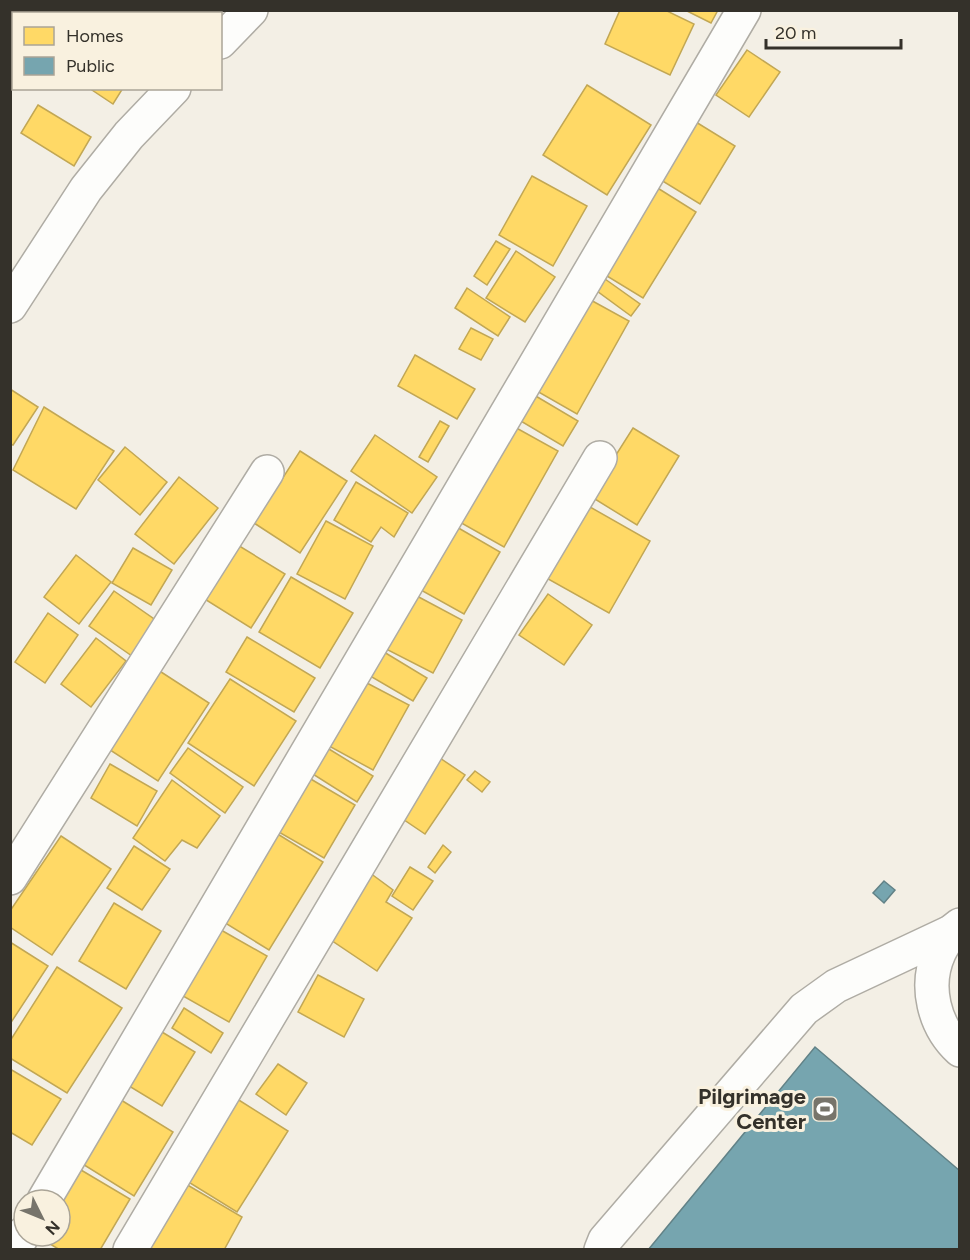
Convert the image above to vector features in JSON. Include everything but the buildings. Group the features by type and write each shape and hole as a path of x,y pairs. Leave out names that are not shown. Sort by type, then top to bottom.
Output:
{"street":[{"path":"222,40 251,10"},
{"path":"51,1188 744,10"},
{"path":"10,306 86,189 129,135 172,90"},
{"path":"130,1250 600,458"},
{"path":"10,878 267,472"},
{"path":"955,929 939,953 932,977 933,1001 940,1024 960,1050"},
{"path":"601,1250 604,1239 804,1009 836,986 955,929"}],"place":[{"name":"Pilgrimage Center","path":"825,1109"}]}
